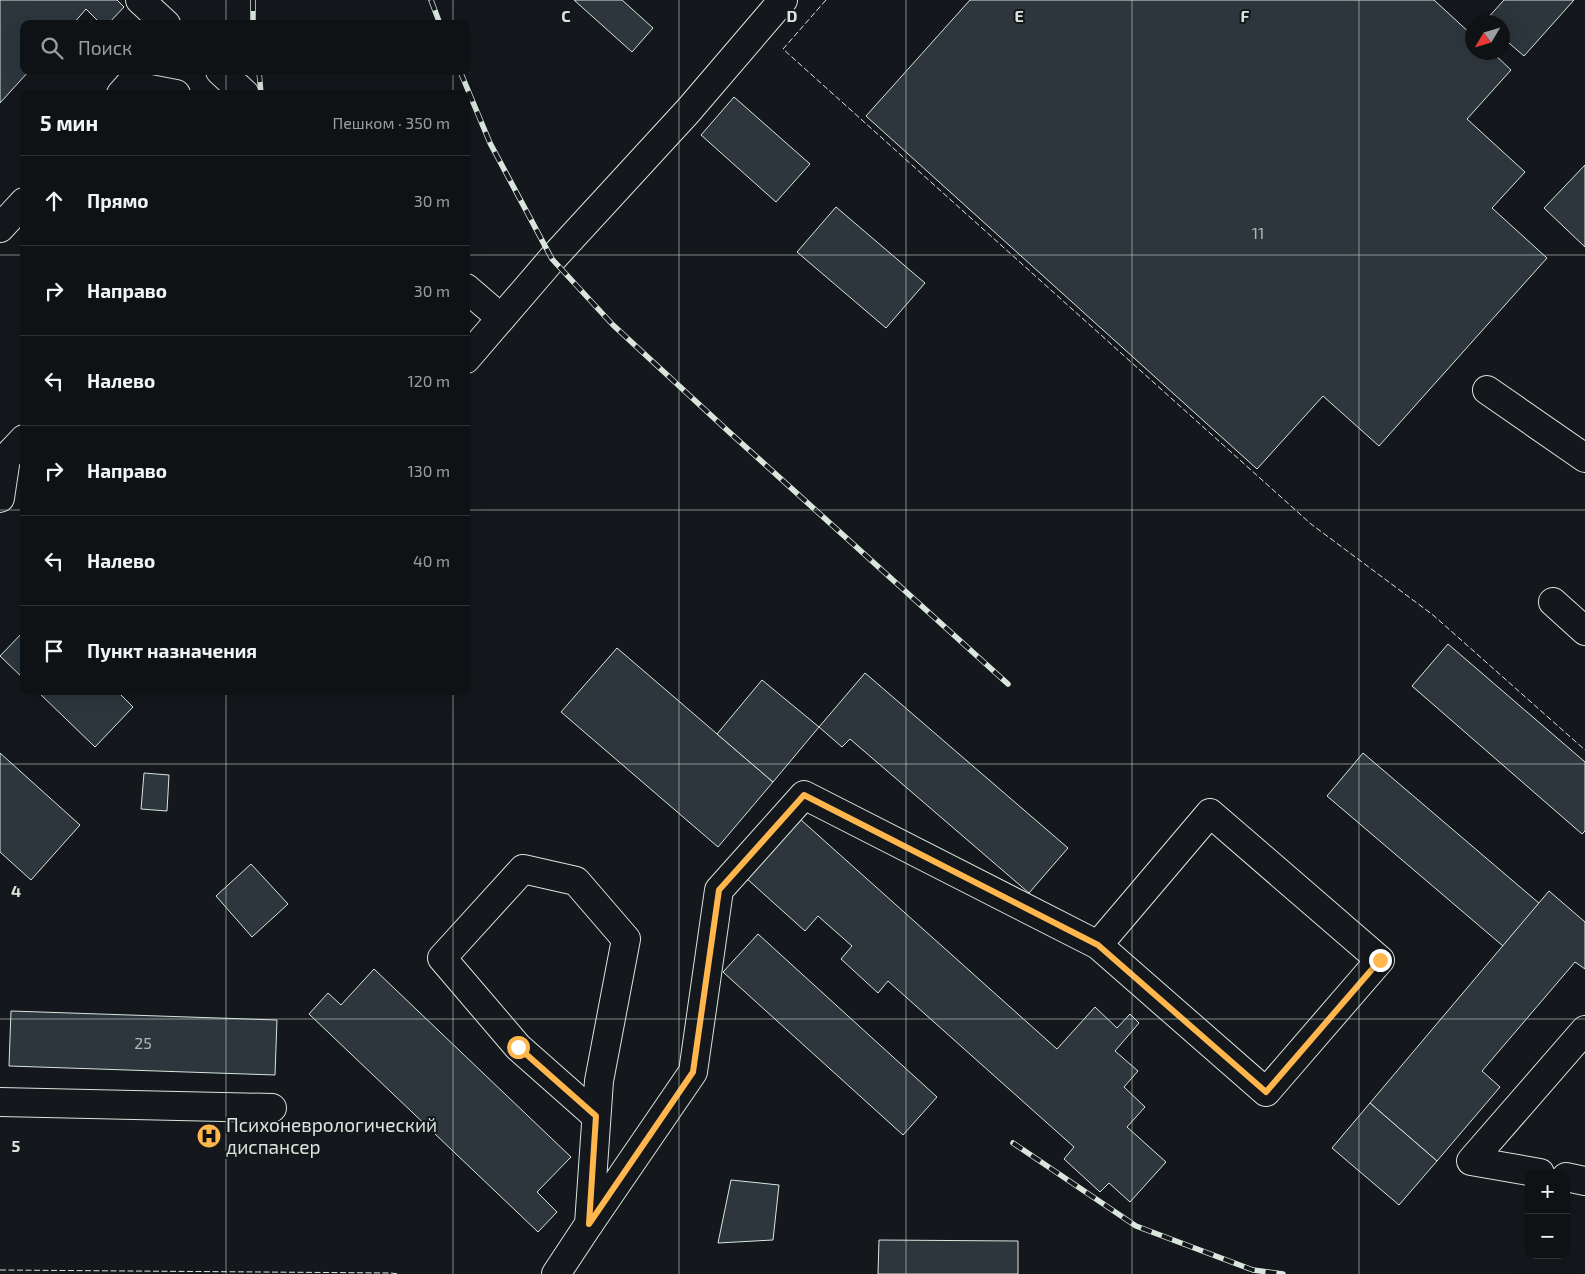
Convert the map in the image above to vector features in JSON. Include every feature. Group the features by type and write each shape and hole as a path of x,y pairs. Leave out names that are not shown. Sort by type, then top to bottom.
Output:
{"street":[{"path":"140,0 162,20"},
{"path":"470,354 552,259 688,110 780,1"},
{"path":"224,75 241,90"},
{"path":"125,90 129,85 155,90"},
{"path":"0,228 20,206"},
{"path":"470,291 501,318"},
{"path":"1487,390 1585,458"},
{"path":"0,498 6,458 20,443"},
{"path":"1553,602 1585,631"},
{"path":"556,1274 693,1072 719,890 804,795 1098,945 1266,1092 1380,960 1210,813 1098,945"},
{"path":"589,1224 599,1081 626,939 576,881 523,869 442,958 518,1047 596,1116"},
{"path":"1525,1170 1472,1161 1585,1030"},
{"path":"0,1102 272,1108"},
{"path":"1570,1178 1585,1181"}],"building":[{"path":"0,0 117,0 124,7 112,20 97,20 86,9 76,20 20,20 20,75 25,75 0,103"},
{"path":"574,0 622,0 653,28 632,52"},
{"path":"970,0 1434,0 1465,29 1465,60 1500,60 1511,70 1467,119 1525,172 1492,208 1547,258 1379,446 1323,396 1257,469 866,116"},
{"path":"1504,0 1574,0 1524,56 1510,44 1510,15 1490,15"},
{"path":"734,97 810,164 776,202 701,135"},
{"path":"1585,165 1585,247 1544,208"},
{"path":"836,207 925,283 886,328 797,252"},
{"path":"20,635 20,675 0,656"},
{"path":"1448,644 1585,762 1585,831 1582,834 1412,686"},
{"path":"617,648 773,782 718,847 561,712"},
{"path":"865,673 1068,848 1029,893 850,739 842,747 819,727"},
{"path":"762,680 819,727 773,782 717,734"},
{"path":"41,695 121,695 133,707 95,747"},
{"path":"0,753 80,825 31,880 0,852"},
{"path":"1363,753 1540,904 1503,946 1327,796"},
{"path":"144,773 169,775 167,811 141,809"},
{"path":"800,819 1057,1049 1095,1007 1117,1028 1130,1014 1139,1023 1115,1051 1138,1071 1124,1087 1145,1107 1127,1127 1166,1162 1130,1202 1109,1183 1100,1192 1064,1159 1074,1147 888,981 878,993 841,959 852,946 818,916 805,931 746,878"},
{"path":"251,864 288,904 252,937 216,896"},
{"path":"1549,891 1585,922 1585,969 1575,962 1482,1071 1500,1087 1437,1161 1370,1103"},
{"path":"758,934 937,1097 903,1135 723,972"},
{"path":"374,969 571,1157 537,1192 557,1212 538,1232 309,1014 328,993 341,1005"},
{"name":"Психоневрологический диспансер","path":"11,1011 277,1020 275,1075 9,1066"},
{"path":"1370,1103 1437,1161 1399,1205 1332,1148"},
{"path":"731,1180 779,1185 773,1240 718,1243"},
{"path":"879,1240 1018,1241 1018,1274 878,1274"}],"railway":[{"path":"253,0 253,20"},
{"path":"431,0 438,20"},
{"path":"259,75 261,90"},
{"path":"462,75 468,90"},
{"path":"470,95 490,143 552,259 613,325 1008,684"},
{"path":"1013,1143 1136,1226 1253,1270 1283,1274"}],"fence":[{"path":"826,0 783,49 1311,524 1433,615 1585,750"},
{"path":"0,1270 399,1274"}],"place":[{"name":"Психоневрологический диспансер","path":"209,1136"}],"route":[{"path":"518,1047 596,1116 589,1224 693,1072 719,890 804,795 1098,945 1266,1092 1380,960"}]}
